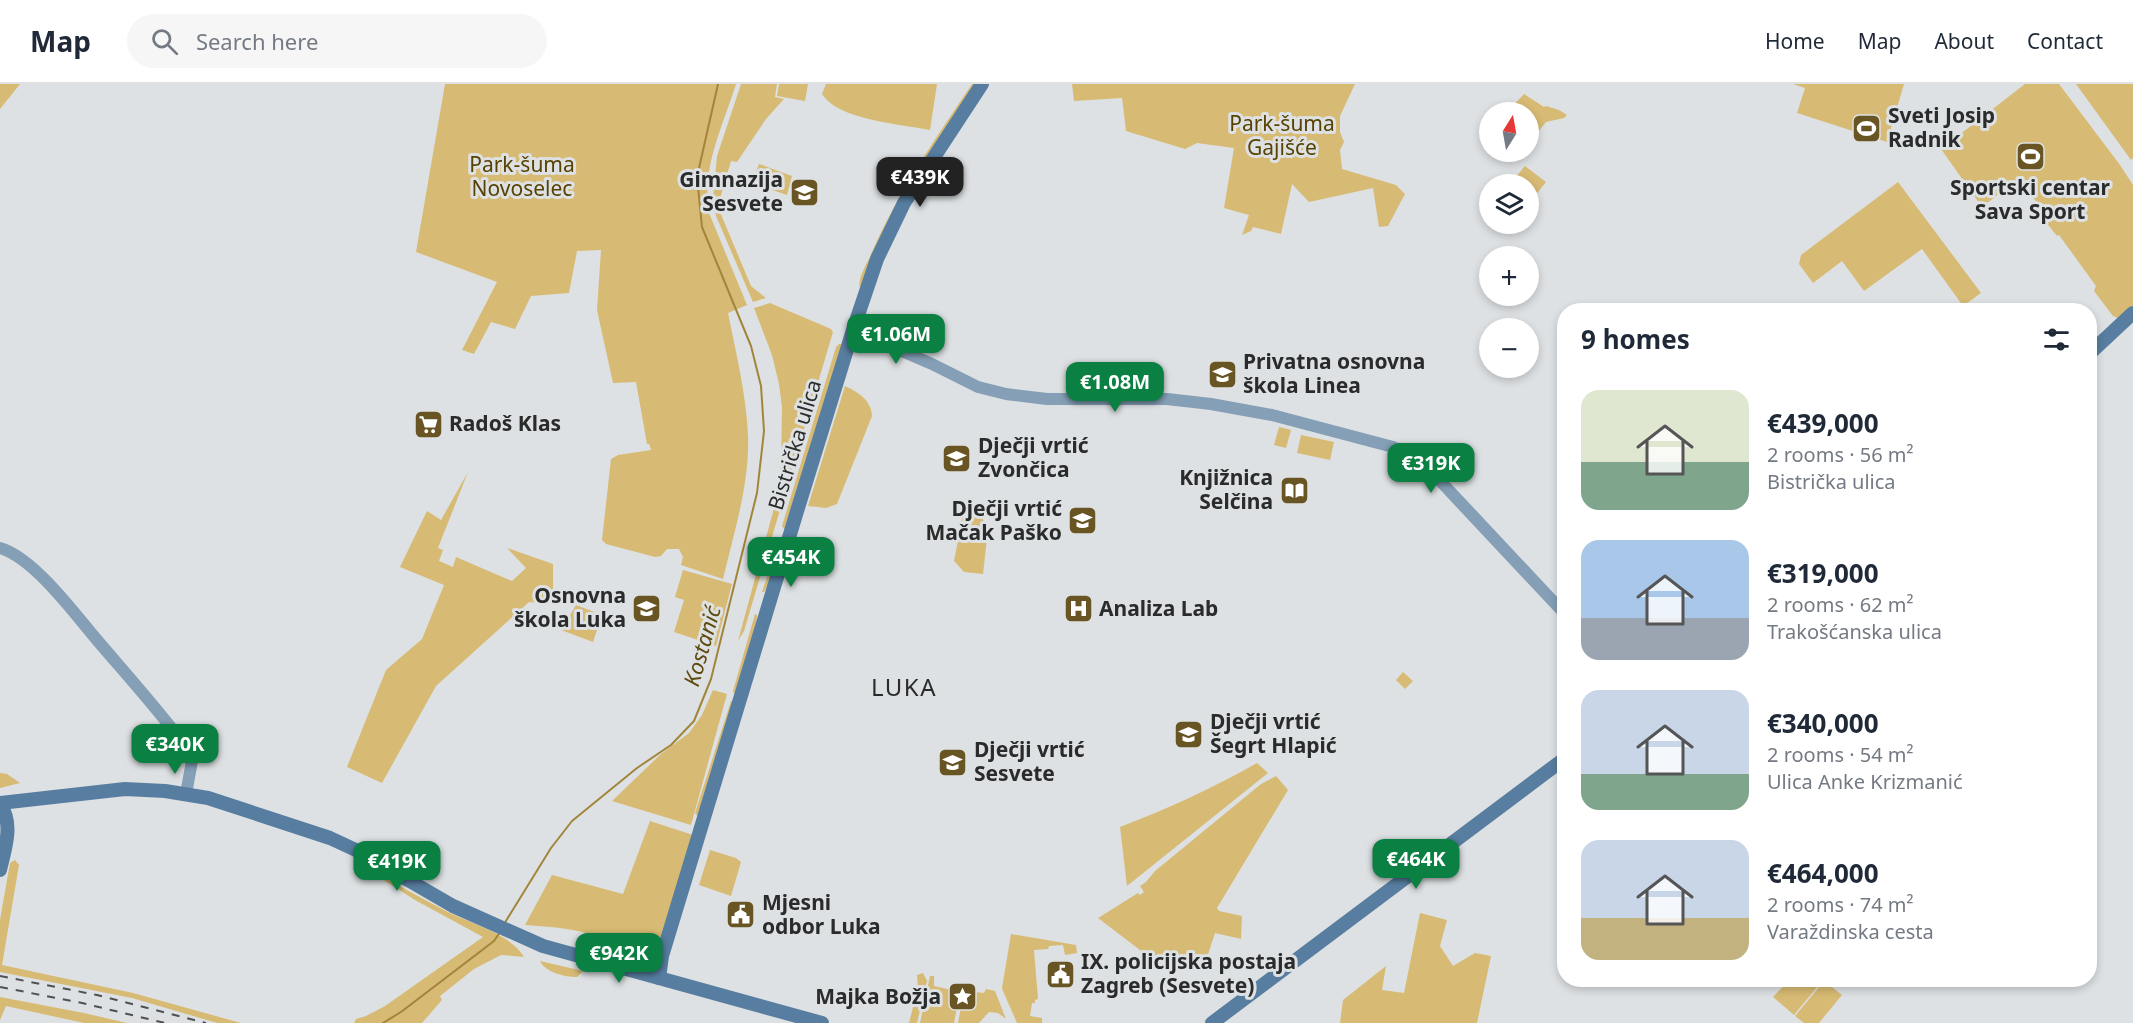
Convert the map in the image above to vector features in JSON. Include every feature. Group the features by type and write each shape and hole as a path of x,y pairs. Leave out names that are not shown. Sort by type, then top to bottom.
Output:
{"main road":[{"name":"Bistrička ulica","path":"659,978 664,951 853,330 877,260 904,203 981,84"},
{"path":"2097,346 2133,313"},
{"path":"1212,1023 1557,764"},
{"path":"8,832 6,814 0,804 125,789 186,794 223,803 330,838 453,906 511,933 562,952 822,1023"},
{"path":"0,870 8,832 17,811 27,799"}],"street":[{"path":"853,330 939,367 978,387 998,393 1047,399 1142,398 1211,404 1272,415 1393,447 1429,469 1557,606"},
{"path":"0,548 9,551 26,564 52,588 183,743 192,761 186,794"}],"green space":[{"path":"0,84 20,84 0,109"},
{"name":"Park-šuma Novoselec","path":"445,84 736,84 715,147 707,196 709,213 747,305 728,313 745,404 748,453 740,507 723,579 681,565 683,557 679,549 667,549 661,556 655,557 606,544 602,540 611,459 618,455 651,450 647,444 636,382 613,383 597,310 601,250 577,251 569,293 531,296 515,329 491,322 474,354 462,350 497,282 416,252"},
{"path":"741,84 777,84 775,97 784,99 766,119 737,162 731,161 721,195 720,212 751,286 766,298 753,302 716,216 713,198 717,156"},
{"path":"779,84 808,84 805,101 777,96"},
{"path":"826,84 937,84 930,130 871,120 841,110 822,94"},
{"path":"972,84 976,84 860,288 863,271 893,209"},
{"name":"Park-šuma Gajišće","path":"1072,84 1355,84 1340,116 1340,132 1344,142 1340,150 1342,169 1396,185 1405,194 1388,226 1379,227 1373,188 1309,202 1292,184 1281,234 1253,227 1251,231 1242,235 1249,215 1224,208 1234,148 1197,143 1185,149 1126,131 1122,98 1074,101"},
{"name":"Sveti Josip Radnik","path":"1793,84 1904,84 1887,142 1797,113 1805,88"},
{"name":"Sportski centar Sava Sport","path":"2025,84 2059,84 2133,185 2133,306 2118,318 2113,316 2094,291 2096,286 2059,235 2057,236 2045,221 2049,217 2018,179 1982,207 1941,149"},
{"path":"2076,84 2133,84 2133,158 2131,160"},
{"path":"1524,94 1536,102 1516,102"},
{"path":"1539,104 1567,115 1564,118 1546,122 1539,131"},
{"path":"759,164 792,176 787,195 752,183"},
{"path":"1525,166 1536,174 1518,174"},
{"path":"1539,177 1546,182 1539,191"},
{"path":"1898,182 1981,293 1967,303 1961,303 1922,249 1864,291 1842,261 1813,283 1799,264 1801,255"},
{"path":"770,303 831,329 833,332 744,631 738,641 777,497 781,465 782,407 779,384 772,355 754,308"},
{"path":"842,344 786,531 782,526 836,347"},
{"path":"845,386 866,401 872,416 837,504 826,508 808,506"},
{"path":"1279,427 1291,430 1286,448 1274,445"},
{"path":"1301,435 1334,442 1330,460 1297,453"},
{"path":"468,472 438,548 443,550 439,561 453,567 456,557 512,581 526,568 507,548 553,564 553,604 529,602 436,686 382,783 347,767 386,670 422,639 444,585 400,567 427,511 441,520"},
{"path":"978,510 988,529 983,574 964,572 954,561 963,514"},
{"path":"780,537 784,537 773,575 762,592"},
{"path":"683,570 732,584 716,646 674,632 684,600 675,597"},
{"path":"576,605 602,615 593,642 561,630"},
{"path":"755,614 757,615 756,632 735,696 733,691"},
{"path":"1403,672 1413,681 1405,689 1396,680"},
{"path":"713,690 727,694 691,825 612,801 661,754 689,733 702,715"},
{"path":"731,701 733,701 698,817 695,813"},
{"path":"1257,763 1268,773 1127,886 1120,827 1190,798"},
{"path":"0,773 7,774 20,783 0,788"},
{"path":"1276,776 1288,790 1217,908 1219,911 1242,916 1241,939 1215,933 1204,967 1187,958 1174,976 1098,918 1138,893 1140,895 1144,892 1140,886 1155,871 1261,784"},
{"path":"650,821 693,835 654,957 636,962 626,958 604,940 582,932 525,925 552,875 623,894"},
{"path":"710,850 736,858 741,862 731,896 699,885"},
{"path":"15,860 19,865 2,965 133,993 241,1023 217,1023 132,998 0,972 0,920 10,863"},
{"path":"370,869 444,910 499,935 509,941 524,957 501,955 474,969 440,996 442,1000 422,1023 354,1023 356,1019 385,1006 483,937 415,900 368,870"},
{"path":"1420,913 1447,920 1440,946 1453,966 1475,953 1491,956 1477,1023 1340,1023 1343,1000 1386,966 1382,990 1404,993"},
{"path":"1011,934 1076,945 1077,953 1065,955 1063,945 1034,950 1038,999 1032,1003 1030,1016 1042,1018 1042,1023 1017,1023 1003,991"},
{"path":"540,961 583,971 577,977 562,975 547,969"},
{"path":"923,973 927,981 917,1023 909,1023 918,987 917,975"},
{"path":"930,976 934,976 934,986 952,990 952,1001 957,1007 954,1023 920,1023"},
{"path":"1782,987 1817,987 1794,1015 1773,997"},
{"path":"1819,987 1832,987 1842,995 1819,1023 1804,1023 1795,1016"},
{"path":"986,989 995,991 1006,1019 998,1013 989,1012 979,1023 958,1023 961,1007 969,1005 975,992 984,993"},
{"path":"0,997 127,1023 84,1023 6,1006 0,1020"}],"waterway":[{"name":"Kostanić","path":"504,924 551,848 572,821 637,768 671,745 694,721 711,679 757,493 764,431 761,386 751,346 702,227 697,177 718,84"},
{"name":"Kostanić","path":"383,1023 401,1012 494,941 500,932"}],"railway":[{"path":"0,976 97,995 206,1023"},
{"path":"0,987 82,1003 165,1023"}],"place":[{"name":"Sveti Josip Radnik","path":"1867,128"},
{"name":"Sportski centar Sava Sport","path":"2030,157"},
{"name":"Gimnazija Sesvete","path":"804,192"},
{"name":"Privatna osnovna škola Linea","path":"1222,374"},
{"name":"Radoš Klas","path":"428,424"},
{"name":"Dječji vrtić Zvončica","path":"957,458"},
{"name":"Knjižnica Selčina","path":"1294,490"},
{"name":"Dječji vrtić Mačak Paško","path":"1083,521"},
{"name":"Osnovna škola Luka","path":"647,608"},
{"name":"Analiza Lab","path":"1078,609"},
{"name":"Dječji vrtić Šegrt Hlapić","path":"1189,734"},
{"name":"Dječji vrtić Sesvete","path":"953,762"},
{"name":"Mjesni odbor Luka","path":"741,915"},
{"name":"IX. policijska postaja Zagreb (Sesvete)","path":"1060,974"},
{"name":"Majka Božja","path":"962,997"}],"district":[{"name":"LUKA","path":"904,688"}]}
